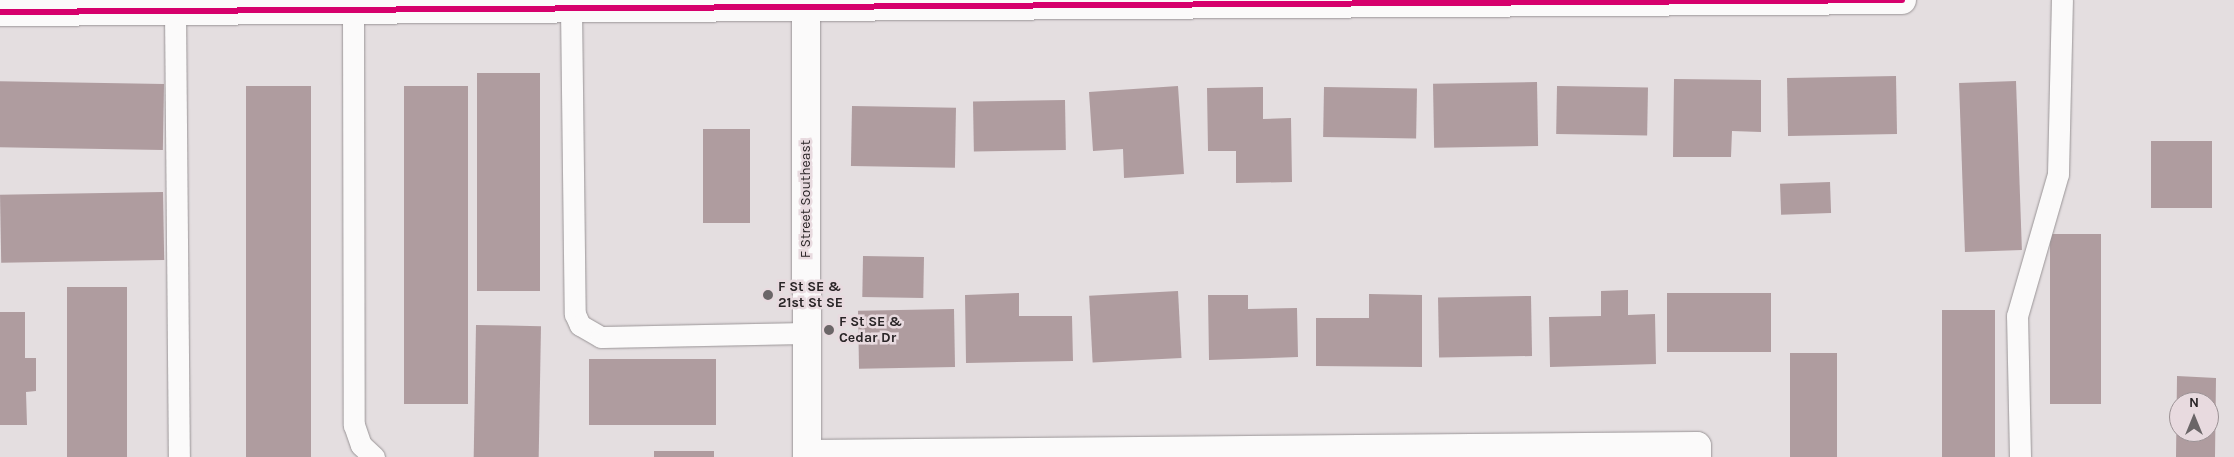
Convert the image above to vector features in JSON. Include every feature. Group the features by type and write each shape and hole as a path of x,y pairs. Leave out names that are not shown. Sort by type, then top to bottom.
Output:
{"street":[{"path":"0,12 175,11 365,6 571,8 806,4 1902,0"},
{"name":"F Street Southeast","path":"806,4 807,455"},
{"path":"807,455 1697,452"}],"lane":[{"path":"2020,457 2017,316 2058,174 2062,0"},
{"path":"365,6 354,424 361,444 374,457"},
{"path":"571,8 575,314 580,326 601,337 807,333"},
{"path":"175,11 179,457"}],"building":[{"path":"477,73 540,73 540,291 477,291"},
{"path":"1896,76 1897,134 1788,136 1787,78"},
{"path":"1674,79 1761,80 1761,132 1732,131 1731,157 1673,157"},
{"path":"0,81 164,84 163,150 0,147"},
{"path":"2016,81 2022,250 1965,252 1959,83"},
{"path":"1537,82 1538,146 1434,148 1433,84"},
{"path":"246,86 311,86 311,457 246,457"},
{"path":"404,86 468,86 468,404 404,404"},
{"path":"1178,86 1184,174 1124,178 1123,149 1093,151 1089,92"},
{"path":"1557,86 1648,88 1647,136 1556,134"},
{"path":"1263,87 1263,119 1291,118 1292,182 1236,183 1236,151 1208,151 1207,88"},
{"path":"1324,87 1417,89 1416,139 1323,137"},
{"path":"1065,100 1066,150 974,152 973,102"},
{"path":"852,106 956,108 955,168 851,166"},
{"path":"703,129 750,129 750,223 703,223"},
{"path":"2151,141 2212,141 2212,208 2151,208"},
{"path":"1830,182 1831,213 1781,215 1780,184"},
{"path":"163,192 164,260 1,263 0,195"},
{"path":"2050,234 2101,234 2101,404 2050,404"},
{"path":"863,256 924,257 923,298 862,297"},
{"path":"67,287 127,287 127,457 67,457"},
{"path":"1628,290 1628,315 1655,314 1656,364 1550,367 1549,317 1601,316 1601,291"},
{"path":"1178,291 1182,358 1093,363 1089,296"},
{"path":"1019,293 1019,316 1072,316 1073,361 966,363 965,295"},
{"path":"1667,293 1771,293 1771,352 1667,352"},
{"path":"1369,294 1422,295 1422,367 1316,366 1316,318 1369,318"},
{"path":"1208,295 1248,295 1248,309 1297,308 1298,357 1209,360"},
{"path":"1531,296 1532,356 1439,358 1438,298"},
{"path":"954,309 955,367 859,369 858,311"},
{"path":"1942,310 1995,310 1995,457 1942,457"},
{"path":"0,312 25,312 25,358 36,358 36,391 26,392 27,425 0,425"},
{"path":"476,325 541,326 539,457 474,457"},
{"path":"1790,353 1837,353 1837,457 1790,457"},
{"path":"589,359 716,359 716,425 589,425"},
{"path":"2177,376 2216,378 2216,392 2177,392"},
{"path":"2176,442 2215,442 2215,457 2176,457"},
{"path":"654,451 714,451 714,457 654,457"}],"cycle path":[{"path":"0,12 1902,0"}],"place":[{"name":"F St SE & 21st St SE","path":"768,295"},
{"name":"F St SE & Cedar Dr","path":"829,330"}]}
